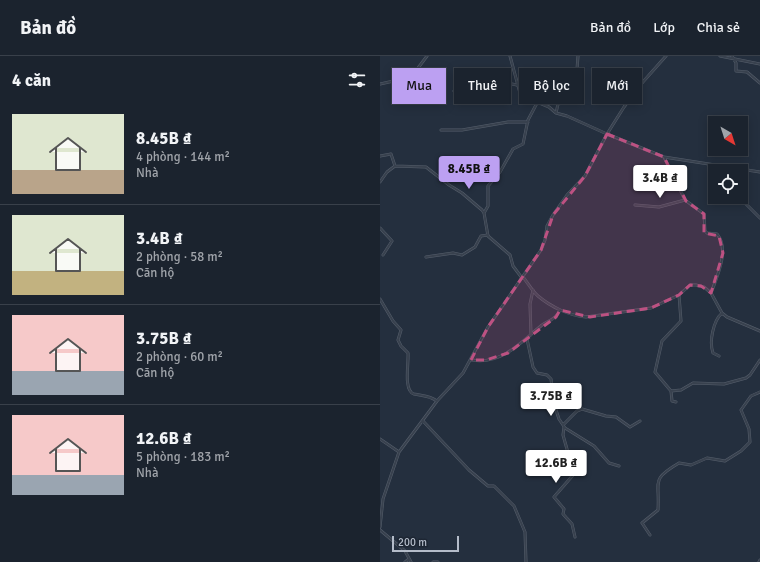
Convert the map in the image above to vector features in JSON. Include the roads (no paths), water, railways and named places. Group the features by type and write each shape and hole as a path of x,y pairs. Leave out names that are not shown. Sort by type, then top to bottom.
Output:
{"street":[{"path":"380,84 398,80 405,76 415,78 418,68 427,56"},
{"path":"510,56 519,90"},
{"path":"556,113 558,105 568,99 571,94 572,86 576,83 578,56"},
{"path":"411,562 405,551 380,528 383,499 399,452 437,401 463,373 488,327 506,304 522,277 541,250 545,240 547,226 553,215 566,195 585,176 607,134 636,91 666,56"},
{"path":"720,56 733,57 760,64"},
{"path":"733,57 736,62 736,71 747,72 760,83"},
{"path":"511,84 517,85"},
{"path":"484,213 488,206 488,186 500,172 512,150 523,144 528,122 536,104"},
{"path":"542,104 549,107 556,113 567,116 664,157 708,165"},
{"path":"441,130 462,130 508,122 528,122"},
{"path":"380,156 391,154 396,166"},
{"path":"664,157 685,200 704,214 706,232 717,234 719,236 723,253 711,293"},
{"path":"380,182 387,172 396,166 426,167 462,193 484,213 490,239 510,255 513,266 533,290 548,303 560,310 577,316 590,317 644,309 679,296 687,287 693,285 704,287 711,293 722,313 731,320 760,331"},
{"path":"748,171 760,172"},
{"path":"636,205 659,206 685,200"},
{"path":"746,204 760,218"},
{"path":"380,228 392,241 383,255"},
{"path":"426,257 453,253 462,255 475,247 481,236 488,235"},
{"path":"531,335 530,304 533,290"},
{"path":"676,402 672,401 671,391 655,372 662,341 681,322 679,296"},
{"path":"380,299 393,322 401,330 398,340 401,346 408,353 407,384 410,391 412,394 428,396 437,401"},
{"path":"471,360 486,360 506,354 556,317 560,310"},
{"path":"719,356 713,353 712,343 716,321 722,313"},
{"path":"527,339 533,367 537,373 547,375 551,379 554,404 559,419 564,426 597,449 609,462 619,466"},
{"path":"671,391 678,392 693,383 724,384 746,378 750,375 760,360"},
{"path":"650,535 642,523 658,510 657,486 661,474 679,463 692,464 706,458 724,461 741,451 748,444 751,438 741,410 751,396 760,392"},
{"path":"575,537 572,524 563,514 564,509 554,497 574,474 563,435 564,426 577,411 582,409 606,416 616,417 630,427 640,421"},
{"path":"423,420 469,470 488,486 494,486 514,506 525,532 526,562"},
{"path":"380,439 399,452"},
{"path":"405,562 409,559"},
{"path":"433,562 438,562"}]}
